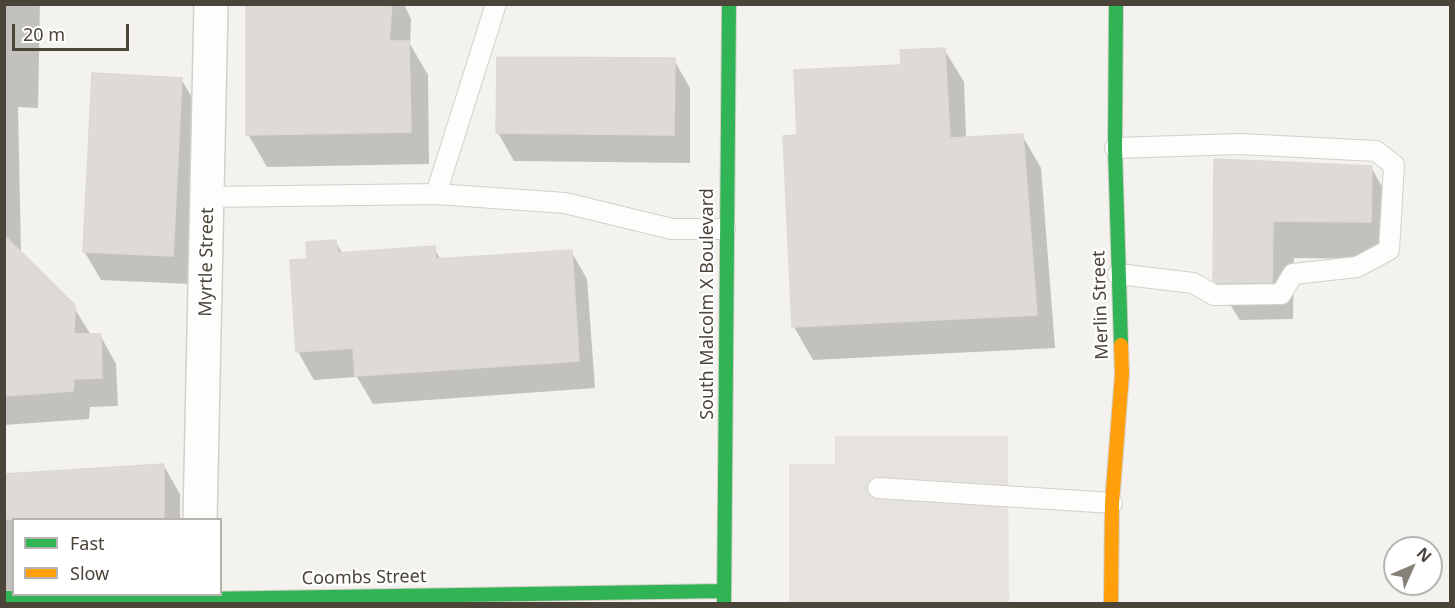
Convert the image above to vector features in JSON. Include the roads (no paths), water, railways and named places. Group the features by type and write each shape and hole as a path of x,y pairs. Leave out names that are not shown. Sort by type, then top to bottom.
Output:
{"street":[{"name":"Myrtle Street","path":"201,518 211,4"},
{"name":"South Malcolm X Boulevard","path":"724,597 725,229 729,4"},
{"name":"Merlin Street","path":"1111,603 1112,503 1122,374 1115,148 1116,4"},
{"name":"Coombs Street","path":"4,598 724,597"}],"lane":[{"path":"436,194 496,4"},
{"path":"1115,148 1240,144 1376,151 1394,165 1389,250 1357,267 1293,274 1281,294 1214,295 1193,283 1118,274"},
{"path":"208,197 436,194 565,202 672,230 725,229"},
{"path":"878,488 1112,503"}]}
